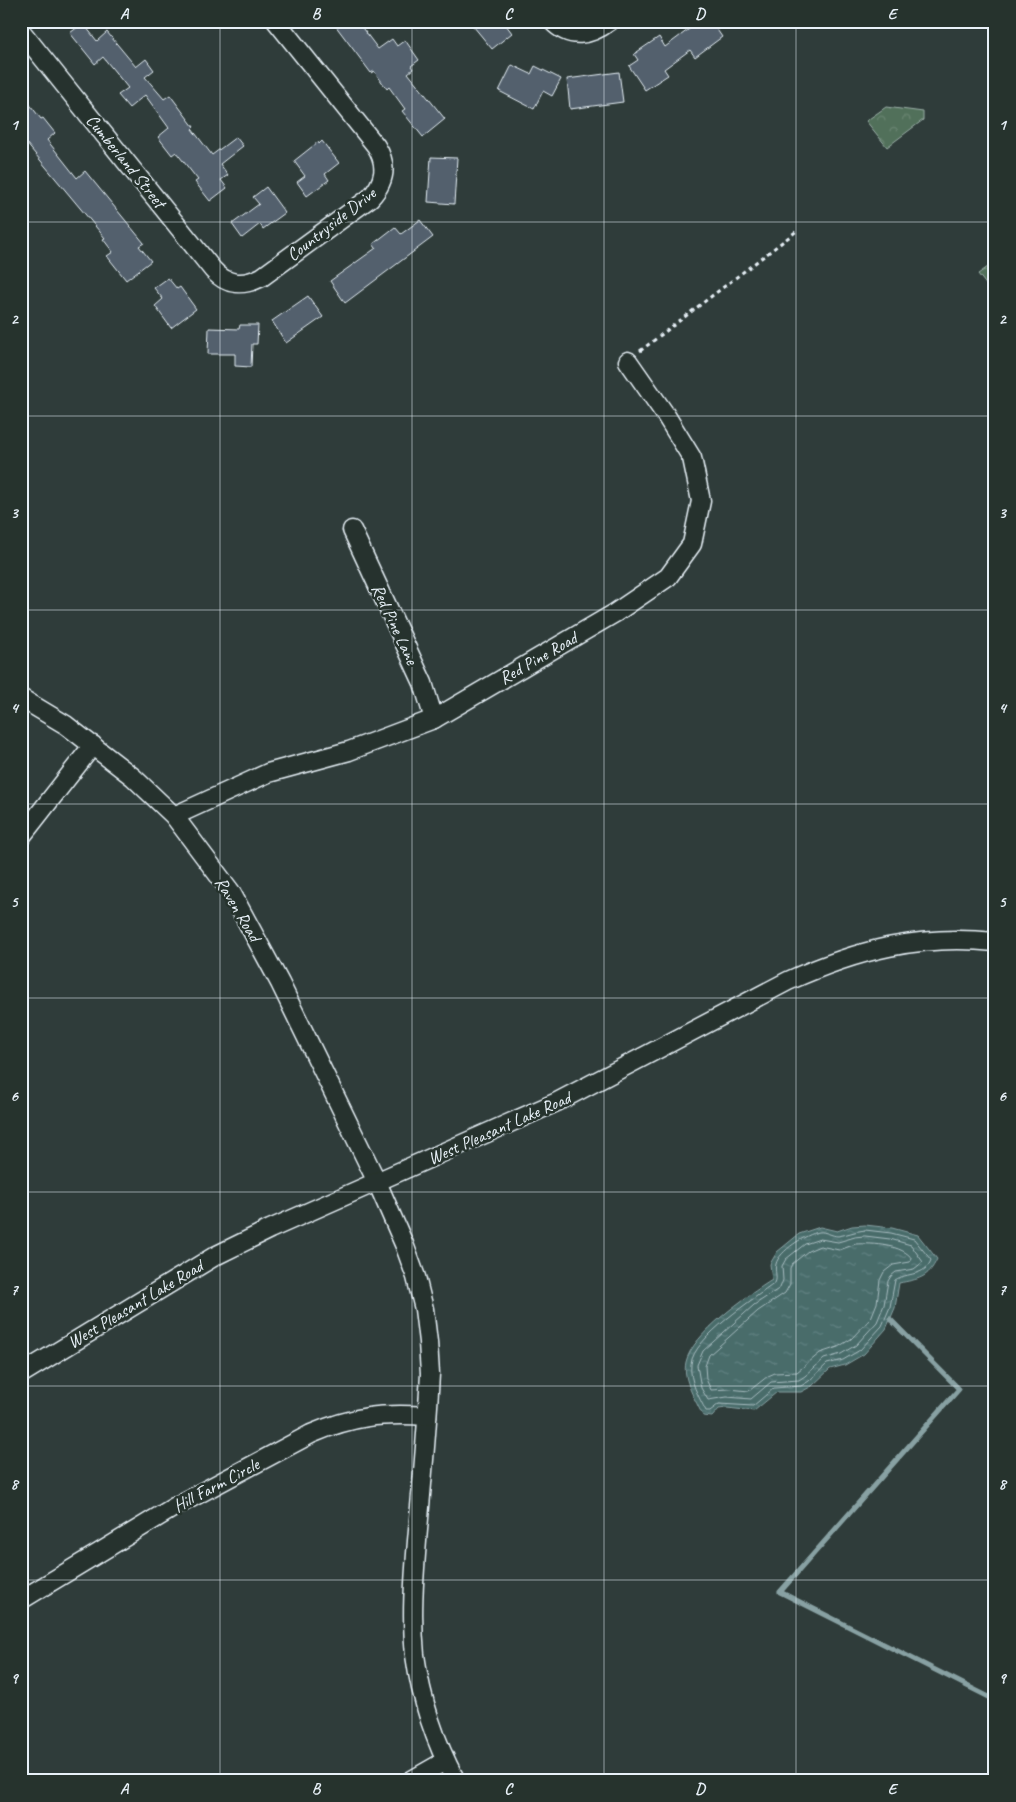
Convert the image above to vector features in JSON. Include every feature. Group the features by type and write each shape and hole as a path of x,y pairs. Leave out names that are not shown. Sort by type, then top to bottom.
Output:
{"street":[{"name":"Countryside Drive","path":"236,284 251,282 262,277 370,198 378,190 383,180 384,167 382,156 376,146 276,21"},
{"path":"552,21 564,31 575,34 592,32 610,21"},
{"name":"Cumberland Street","path":"21,31 213,270 225,280 236,284"},
{"name":"Red Pine Road","path":"174,816 268,773 349,751 434,719 615,613 668,577 692,544 701,501 692,458 666,414 628,361"},
{"name":"Red Pine Lane","path":"352,530 423,683 434,719"},
{"name":"Raven Road","path":"21,698 66,725 133,777 174,816 231,892 280,983 377,1182"},
{"path":"21,837 93,745"},
{"name":"West Pleasant Lake Road","path":"21,1374 215,1256 270,1228 557,1102 788,981 824,965 861,953 899,944 937,940 995,942"},
{"path":"377,1182 410,1260 424,1309 430,1374 413,1617 416,1655 422,1691 432,1729 445,1761 456,1781"},
{"name":"Hill Farm Circle","path":"21,1600 176,1506 311,1434 334,1424 383,1414 427,1416"},
{"path":"410,1781 445,1761"}],"path":[{"path":"628,361 798,230"}],"green space":[{"path":"886,107 923,112 923,120 887,147 866,121"},
{"path":"995,262 995,296 978,274"}],"water":[{"path":"865,1225 892,1228 918,1235 937,1259 930,1271 922,1277 899,1283 895,1308 886,1329 864,1354 845,1365 830,1369 812,1386 801,1392 777,1392 754,1411 727,1408 719,1409 712,1417 703,1416 690,1390 685,1369 690,1351 699,1339 722,1316 772,1280 770,1264 777,1252 799,1234 820,1227 837,1231 852,1226"}],"building":[{"path":"332,21 357,21 378,49 392,39 397,46 405,40 419,60 411,66 413,69 408,73 445,119 423,137 402,111 405,109 389,87 387,89 374,71 371,73"},
{"path":"469,21 503,21 512,33 492,49"},
{"path":"700,21 711,21 722,37 695,57 690,50 664,69 668,75 645,90 629,66 638,60 634,54 659,37 665,47"},
{"path":"83,23 97,41 107,32 136,67 146,59 154,70 145,77 164,99 170,95 212,155 236,137 243,146 220,164 228,175 221,180 227,188 210,201 195,182 198,180 176,152 172,155 158,137 169,128 145,95 129,108 118,95 128,88 103,57 95,64 70,33"},
{"path":"512,65 531,74 535,66 561,79 552,96 543,91 534,109 499,91"},
{"path":"619,72 623,102 570,109 567,79"},
{"path":"21,93 41,119 43,118 55,133 47,140 77,178 85,171 144,243 139,246 151,261 126,280 107,256 113,252 103,239 105,238 21,137"},
{"path":"322,141 339,163 325,174 329,180 307,196 297,182 305,176 294,161 318,142 319,144"},
{"path":"431,157 457,158 454,204 428,202"},
{"path":"266,187 285,213 263,229 260,224 242,238 232,224 259,204 253,197"},
{"path":"420,220 433,237 345,303 330,281 376,248 373,244 395,227 401,234"},
{"path":"168,278 177,289 180,287 196,309 171,328 155,306 163,299 154,288"},
{"path":"308,296 323,317 286,343 272,321"},
{"path":"240,325 258,325 257,344 252,344 251,367 235,366 235,354 208,354 209,328 239,329"}],"waterway":[{"path":"890,1319 959,1389 780,1592 995,1700"}]}
